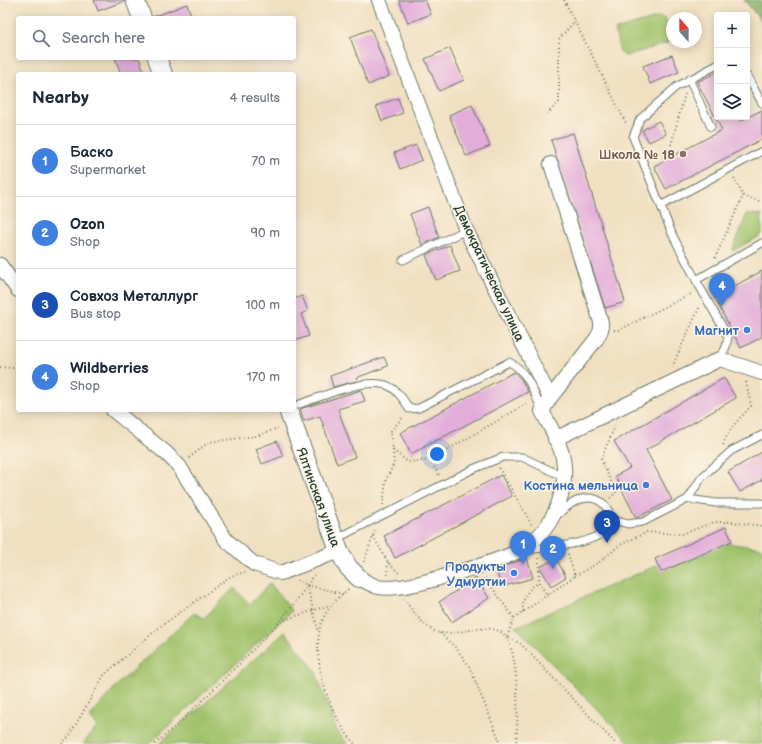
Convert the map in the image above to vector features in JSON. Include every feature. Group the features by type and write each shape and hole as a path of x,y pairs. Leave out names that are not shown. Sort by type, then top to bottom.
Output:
{"street":[{"path":"135,0 141,16"},
{"name":"Демократическая улица","path":"379,0 466,230 543,398"},
{"path":"158,60 162,72"},
{"path":"359,578 379,587 397,587 429,581 519,551 539,542 561,499 564,477 563,457 542,411 543,398 597,338 601,330 601,322 550,164"},
{"path":"0,265 16,287"},
{"path":"555,440 720,359 762,373"},
{"path":"115,412 166,453 179,466 226,540 254,564 281,573 333,549"},
{"name":"Ялтинская улица","path":"291,413 333,549 359,578"}],"lane":[{"path":"714,66 676,87 640,119 633,136 662,205 673,236 728,337 726,347 720,359"},
{"path":"689,79 711,127"},
{"path":"750,81 762,103"},
{"path":"662,205 762,151"},
{"path":"403,260 466,230"},
{"path":"696,280 762,243"},
{"path":"296,411 339,391 366,384 387,385 405,400 409,409 419,408 509,362 517,366 543,398"},
{"path":"610,519 628,524 642,522 688,499 702,477 731,451 762,435"},
{"path":"333,549 381,516 444,484 503,457 522,457 564,477"},
{"path":"539,542 564,544 589,539 602,533 607,528 610,519 609,511 604,503 598,498 589,497 578,500 550,521"},
{"path":"688,499 716,503 762,503"}],"path":[{"path":"564,0 633,136"},
{"path":"547,114 559,102 559,39 574,21"},
{"path":"671,145 689,79"},
{"path":"729,168 744,196 762,202"},
{"path":"708,273 744,196"},
{"path":"601,330 618,330 703,292"},
{"path":"662,388 703,292"},
{"path":"0,367 16,369"},
{"path":"721,460 721,452 730,429 751,406 743,367"},
{"path":"393,450 408,462 430,460 543,398"},
{"path":"604,503 616,493 601,459 622,408"},
{"path":"355,744 337,720 317,660 319,631 325,614 359,578 381,516 386,480 394,463 392,432 409,409"},
{"path":"179,466 209,442 257,436 291,413"},
{"path":"430,460 444,484"},
{"path":"494,460 539,542 539,583 548,596"},
{"path":"516,744 518,721 514,664 507,637 514,618 575,576 601,561 620,546 647,532 682,534 714,522 732,522 762,526"},
{"path":"373,536 388,562 412,584"},
{"path":"564,544 575,576"},
{"path":"155,744 188,716 280,621 300,597 333,549"},
{"path":"476,566 514,618"},
{"path":"62,744 70,735 104,675 161,626 231,576 264,567"},
{"path":"281,573 307,585 343,594"},
{"path":"523,612 522,603 526,593 539,583"},
{"path":"307,585 319,631"},
{"path":"397,587 421,621 440,633 456,648 469,666 501,744"},
{"path":"280,621 332,605"},
{"path":"440,633 482,628 499,631 521,644 616,744"}],"green space":[{"path":"744,0 762,0 762,22"},
{"path":"660,17 665,19 666,22 666,44 625,56 620,52 615,30"},
{"path":"747,214 762,215 762,235 732,251"},
{"path":"712,541 762,548 762,744 631,744 516,627"},
{"path":"270,583 292,611 149,744 83,744 97,727 89,718 116,686 194,613 204,618 234,588 250,604"},
{"path":"285,632 315,670 337,731 348,744 159,744"}],"building":[{"path":"94,0 125,0 125,1 98,11"},
{"path":"399,0 425,0 431,14 408,23"},
{"path":"187,4 191,16 156,16"},
{"path":"371,29 389,76 368,85 350,37"},
{"path":"450,48 464,80 439,91 425,59"},
{"path":"672,55 679,72 650,84 643,66"},
{"path":"116,60 140,60 144,72 120,72"},
{"path":"714,74 714,115 697,82"},
{"path":"398,98 403,113 382,121 376,106"},
{"path":"472,105 490,146 466,156 449,115"},
{"path":"762,110 762,139 666,189 654,166 722,130 717,120 750,120 750,116"},
{"path":"659,121 666,134 649,142 642,130"},
{"path":"573,133 625,302 605,308 551,140"},
{"path":"416,145 422,160 400,169 394,153"},
{"path":"428,207 439,237 422,245 410,214"},
{"path":"450,245 460,271 436,280 426,255"},
{"path":"762,271 762,337 741,348 714,297"},
{"path":"302,296 308,311 301,314 309,336 296,340 296,298"},
{"path":"384,357 388,366 356,378 357,381 333,387 330,376"},
{"path":"514,372 521,379 528,392 411,454 400,433"},
{"path":"724,378 736,398 646,450 672,500 636,518 615,476 630,468 614,441"},
{"path":"361,390 365,401 338,409 355,457 337,464 320,416 304,421 300,409"},
{"path":"277,441 283,456 262,464 256,449"},
{"path":"762,452 762,480 740,492 728,472"},
{"path":"501,475 512,496 395,558 384,536"},
{"path":"726,527 732,541 661,572 655,559"},
{"name":"Продукты Удмуртии","path":"527,558 533,578 501,587 496,569"},
{"path":"556,558 566,577 551,586 540,567"},
{"path":"476,578 489,598 452,622 439,602"}],"place":[{"name":"Школа № 18","path":"683,154"},
{"name":"Wildberries","path":"722,306"},
{"name":"Магнит","path":"747,330"},
{"name":"Костина мельница","path":"646,485"},
{"name":"Совхоз Металлург","path":"607,543"},
{"name":"Баско","path":"523,564"},
{"name":"Ozon","path":"553,569"},
{"name":"Продукты Удмуртии","path":"514,573"}]}
